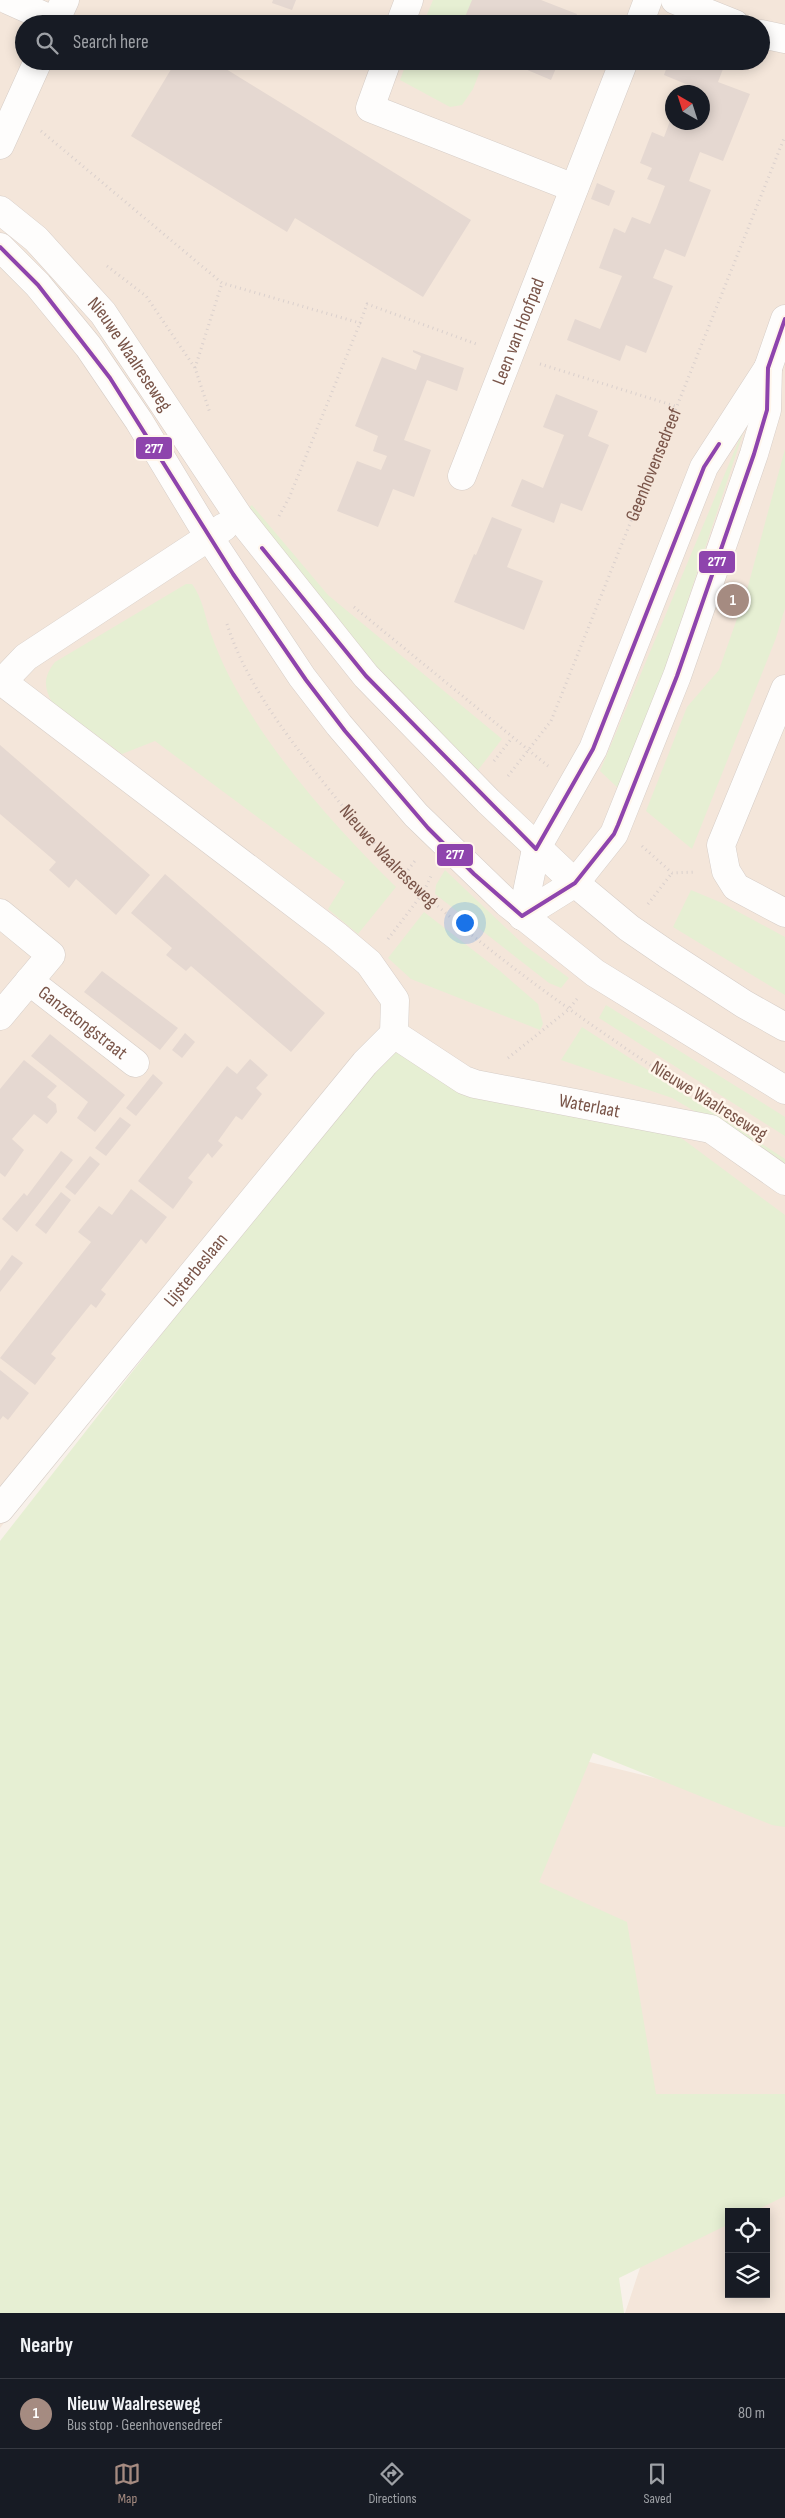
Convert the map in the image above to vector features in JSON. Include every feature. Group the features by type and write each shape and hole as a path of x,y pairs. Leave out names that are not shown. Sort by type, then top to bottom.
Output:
{"street":[{"path":"8,0 58,15"},
{"path":"403,15 409,0"},
{"path":"642,15 648,0"},
{"path":"675,0 712,15"},
{"path":"770,36 785,39"},
{"path":"0,145 34,70"},
{"path":"384,70 370,108 574,188"},
{"name":"Leen van Hoofpad","path":"462,476 620,70"},
{"name":"Nieuwe Waalreseweg","path":"0,210 36,239 103,313 239,517 366,676 536,849 575,883 629,928 744,1004 785,1027"},
{"name":"Nieuwe Waalreseweg","path":"0,247 38,285 109,375 209,537 302,677 339,726 416,815 490,888 522,916 595,973 785,1090"},
{"path":"522,916 536,849 592,749 704,467 768,368 785,319"},
{"path":"522,916 575,883 614,834 677,676 767,410 768,368"},
{"path":"239,517 26,657 1,681 337,936 369,963 395,1000 394,1034"},
{"path":"785,689 721,845 726,871 736,887 785,913"},
{"name":"Ganzetongstraat","path":"0,912 51,955 0,1016"},
{"name":"Ganzetongstraat","path":"29,981 135,1063"},
{"name":"Waterlaat","path":"394,1034 464,1080 476,1084 711,1129 785,1180"},
{"name":"Lijsterbeslaan","path":"0,1509 365,1063 394,1034"}],"path":[{"path":"16,110 222,283 360,323"},
{"name":"Geenhovensedreef","path":"504,781 551,721 785,136"},
{"path":"195,368 222,283"},
{"path":"278,518 289,498 367,304 509,355 676,406"},
{"path":"351,604 506,733"},
{"name":"Nieuwe Waalreseweg","path":"225,618 235,650 266,704 297,747 370,837 423,893 568,1010 694,1095"},
{"path":"489,767 512,738"},
{"path":"369,963 423,893 434,870"},
{"path":"476,1084 568,1010"}],"shaded area":[{"path":"0,0 785,0 785,1273 345,1100 0,1528"},
{"path":"549,1752 785,1810 785,2313 625,2313 641,2265 527,1839"}],"green space":[{"path":"433,0 510,0 504,15 427,15"},
{"path":"404,70 480,70 473,89 462,105 450,107 400,80"},
{"path":"747,421 648,721 619,789 600,771"},
{"path":"785,449 785,608 776,638 692,849 646,811 687,707 719,670 747,590"},
{"path":"252,505 328,595 502,739 478,770 474,769 397,693 247,509"},
{"path":"186,584 192,584 196,590 224,666 263,733 326,814 396,887 358,934 328,909 345,882 155,741 122,754 52,702 49,696 46,681 55,662"},
{"path":"445,870 524,945 569,978 561,988 549,983 435,894 436,885"},
{"path":"691,890 722,903 785,937 785,995 673,927"},
{"path":"424,912 500,971 538,1004 543,1024 540,1030 411,979 388,958"},
{"path":"606,1005 785,1117 785,1136 599,1018"},
{"path":"582,1027 785,1159 785,1173 730,1132 672,1098 561,1060"},
{"path":"387,1046 655,1125 684,1140 785,1215 785,1827 772,1825 593,1753 539,1882 627,1922 656,2094 785,2094 785,2196 761,2208 725,2208 725,2226 619,2278 624,2313 0,2313 0,1541"}],"building":[{"path":"273,0 296,0 292,10 272,3"},
{"path":"472,0 541,0 577,14 577,15 466,15"},
{"path":"171,70 228,70 471,220 423,297 295,218 287,232 131,136"},
{"path":"527,70 555,70 551,80"},
{"path":"666,70 723,70 718,82 750,94 723,161 700,152 689,181 711,190 685,257 665,249 653,278 673,286 646,353 626,345 620,361 567,340 575,319 600,329 622,276 599,268 614,228 625,233 632,217 650,224 657,207 665,186 647,179 652,168 640,163 652,132 664,137 667,130 710,130 710,85 688,85 664,75"},
{"path":"597,183 615,191 609,206 591,199"},
{"path":"413,350 464,368 457,391 427,380 404,440 431,450 414,497 393,489 378,527 337,511 357,461 381,470 387,456 373,451 378,436 355,426 382,357 416,370 421,356 413,352"},
{"path":"556,394 598,411 588,436 609,445 582,511 561,503 554,523 511,506 522,479 543,488 564,435 543,427"},
{"path":"492,517 522,529 507,567 543,581 524,630 454,602"},
{"path":"0,745 150,875 116,915 76,879 69,888 49,870 56,862 0,814"},
{"path":"165,874 325,1013 291,1052 191,966 186,971 166,955 172,948 131,913"},
{"path":"102,971 178,1028 160,1050 84,992"},
{"path":"185,1033 195,1042 182,1058 172,1050"},
{"path":"50,1034 125,1095 95,1132 77,1118 88,1102 31,1056"},
{"path":"250,1059 268,1075 256,1088 262,1094 242,1120 236,1116 218,1141 223,1145 212,1158 208,1153 188,1178 193,1182 173,1209 138,1181 227,1066 237,1074"},
{"path":"24,1060 57,1086 47,1097 56,1104 57,1112 47,1124 34,1114 12,1139 24,1150 5,1177 0,1173 0,1089"},
{"path":"153,1074 163,1083 136,1116 126,1108"},
{"path":"120,1117 131,1125 106,1156 95,1148"},
{"path":"61,1151 73,1160 17,1232 2,1219 24,1193 27,1196"},
{"path":"90,1156 100,1164 75,1195 65,1187"},
{"path":"131,1189 167,1217 146,1244 141,1239 101,1290 106,1294 96,1308 91,1304 51,1354 56,1358 35,1385 0,1358 91,1242 78,1232 99,1206 112,1215"},
{"path":"61,1192 71,1200 46,1234 35,1225"},
{"path":"12,1255 23,1263 0,1292 0,1271"},
{"path":"0,1370 29,1393 8,1420 3,1416 0,1420"}],"transit line":[{"name":"277","path":"0,247 38,285 110,378 233,574 306,680 345,731 428,828 474,874 522,916 575,883 614,834 618,825 677,676 754,454 767,410 768,368 785,319"},
{"name":"277","path":"262,548 366,676 536,849 593,749 704,467 719,444"}],"place":[{"name":"Nieuw Waalreseweg","path":"733,600"}]}
